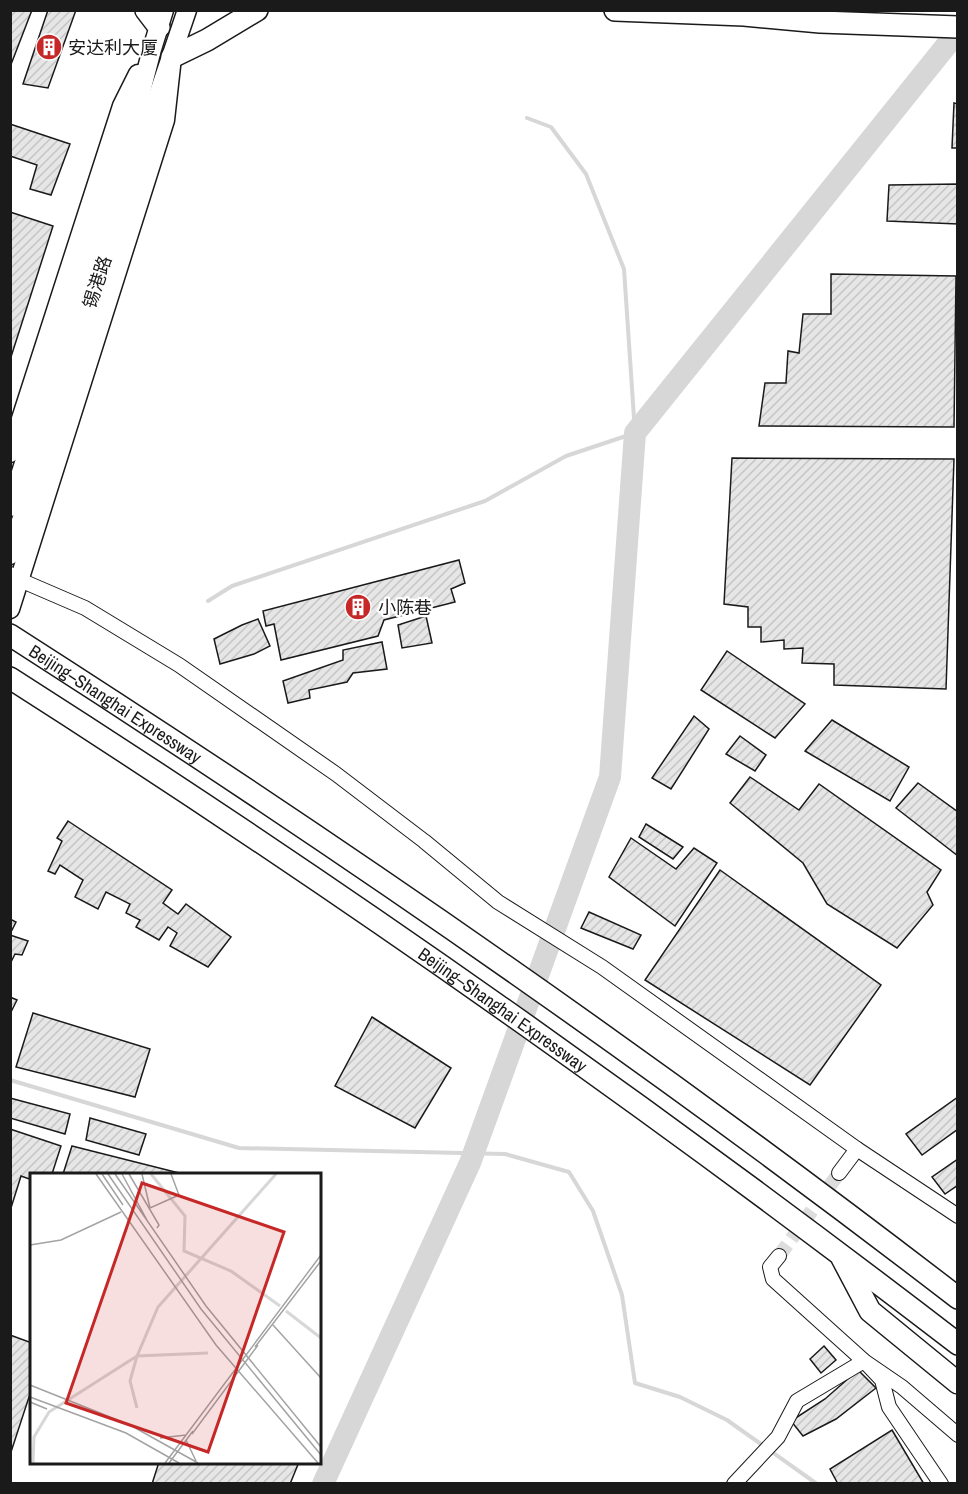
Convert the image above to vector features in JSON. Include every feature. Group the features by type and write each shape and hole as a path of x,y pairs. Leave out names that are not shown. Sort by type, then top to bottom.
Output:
{"highway":[{"path":"146,10 161,19"},
{"path":"172,57 207,40 257,10"},
{"path":"615,10 744,15 820,22 957,27"},
{"path":"744,15 789,10"},
{"name":"Beijing–Shanghai Expressway","path":"10,635 190,750 484,950 948,1285 957,1298"},
{"name":"Beijing–Shanghai Expressway","path":"16,681 323,883 472,985 839,1253 870,1311 957,1383"},
{"path":"839,1253 957,1344"}],"main road":[{"name":"锡港路","path":"10,555 187,10"},
{"name":"锡港路","path":"10,507 136,111 161,19"},
{"path":"10,453 122,106 152,49"},
{"path":"10,609 15,577 165,120 172,57"}],"street":[{"path":"15,577 85,608 179,665 336,774 424,841 498,902 602,967 857,1149 957,1216"},
{"path":"840,1173 857,1149"},
{"path":"779,1256 770,1267 773,1279 864,1360 902,1388 957,1435"},
{"path":"734,1484 778,1437 797,1401 864,1360"},
{"path":"864,1360 882,1380 889,1407 940,1484"}],"building":[{"path":"10,10 32,10 10,67"},
{"name":"安达利大厦","path":"48,10 76,10 48,88 23,84"},
{"path":"954,103 958,104 958,148 952,148"},
{"path":"10,124 70,144 51,195 30,189 37,165 10,156"},
{"path":"958,184 958,224 887,221 889,185"},
{"path":"10,212 53,226 10,360"},
{"path":"831,274 956,276 954,427 759,426 765,383 786,383 788,351 799,353 803,314 831,314"},
{"path":"732,458 954,459 946,689 834,685 834,664 802,663 803,648 784,649 784,640 761,642 761,627 748,627 748,607 724,604"},
{"name":"小陈巷","path":"459,560 465,583 451,589 455,602 384,620 378,636 281,660 274,624 266,626 263,611"},
{"path":"426,616 432,643 402,648 398,625"},
{"path":"258,619 270,646 254,654 220,664 214,639"},
{"path":"382,642 387,669 353,673 347,682 309,690 310,698 288,703 283,681 343,660 343,650"},
{"path":"727,651 805,704 775,738 701,690"},
{"path":"694,716 709,729 671,789 652,778"},
{"path":"832,720 909,767 890,801 805,751"},
{"path":"740,736 766,755 755,771 726,754"},
{"path":"750,777 799,810 819,784 941,870 927,892 933,905 897,948 827,904 803,863 730,803"},
{"path":"918,783 958,812 958,856 896,808"},
{"path":"68,821 172,890 163,903 178,914 186,904 231,937 208,967 170,946 177,933 168,927 159,940 136,927 140,920 126,913 130,904 106,892 98,909 75,897 83,880 60,865 55,874 48,871 62,841 57,838"},
{"path":"646,824 683,847 673,859 639,837"},
{"path":"631,838 676,869 694,848 717,863 675,926 609,877"},
{"path":"720,870 881,985 810,1085 645,980"},
{"path":"589,912 641,935 633,949 581,928"},
{"path":"10,919 16,922 11,932 10,932"},
{"path":"10,935 28,941 22,955 15,954 10,964"},
{"path":"10,997 17,1000 10,1014"},
{"path":"33,1013 150,1049 135,1097 16,1067"},
{"path":"372,1017 451,1068 415,1128 335,1086"},
{"path":"958,1097 958,1129 922,1155 906,1134"},
{"path":"10,1098 70,1114 65,1134 10,1118"},
{"path":"90,1118 146,1134 139,1155 86,1140"},
{"path":"10,1129 61,1146 52,1173 30,1173 30,1179 21,1176 10,1211"},
{"path":"72,1146 179,1173 63,1173"},
{"path":"958,1159 958,1185 945,1194 932,1177"},
{"path":"10,1335 30,1342 30,1394 10,1455"},
{"path":"824,1346 836,1360 821,1373 810,1359"},
{"path":"858,1370 876,1388 836,1419 803,1436 791,1421 825,1399"},
{"path":"892,1430 924,1484 838,1484 830,1469"},
{"path":"158,1464 298,1464 290,1484 152,1484"}],"waterway":[{"path":"323,1484 470,1163 610,777 635,433 958,31"},
{"path":"208,601 232,586 485,501 566,456 635,433 624,269 586,174 551,127 527,118"},
{"path":"10,1080 239,1148 505,1154 569,1172 593,1211 622,1295 635,1383 680,1397 727,1420 817,1484"}],"tunnel":[{"path":"779,1256 839,1173"}],"place":[{"name":"安达利大厦","path":"49,47"},
{"name":"小陈巷","path":"358,607"}]}
